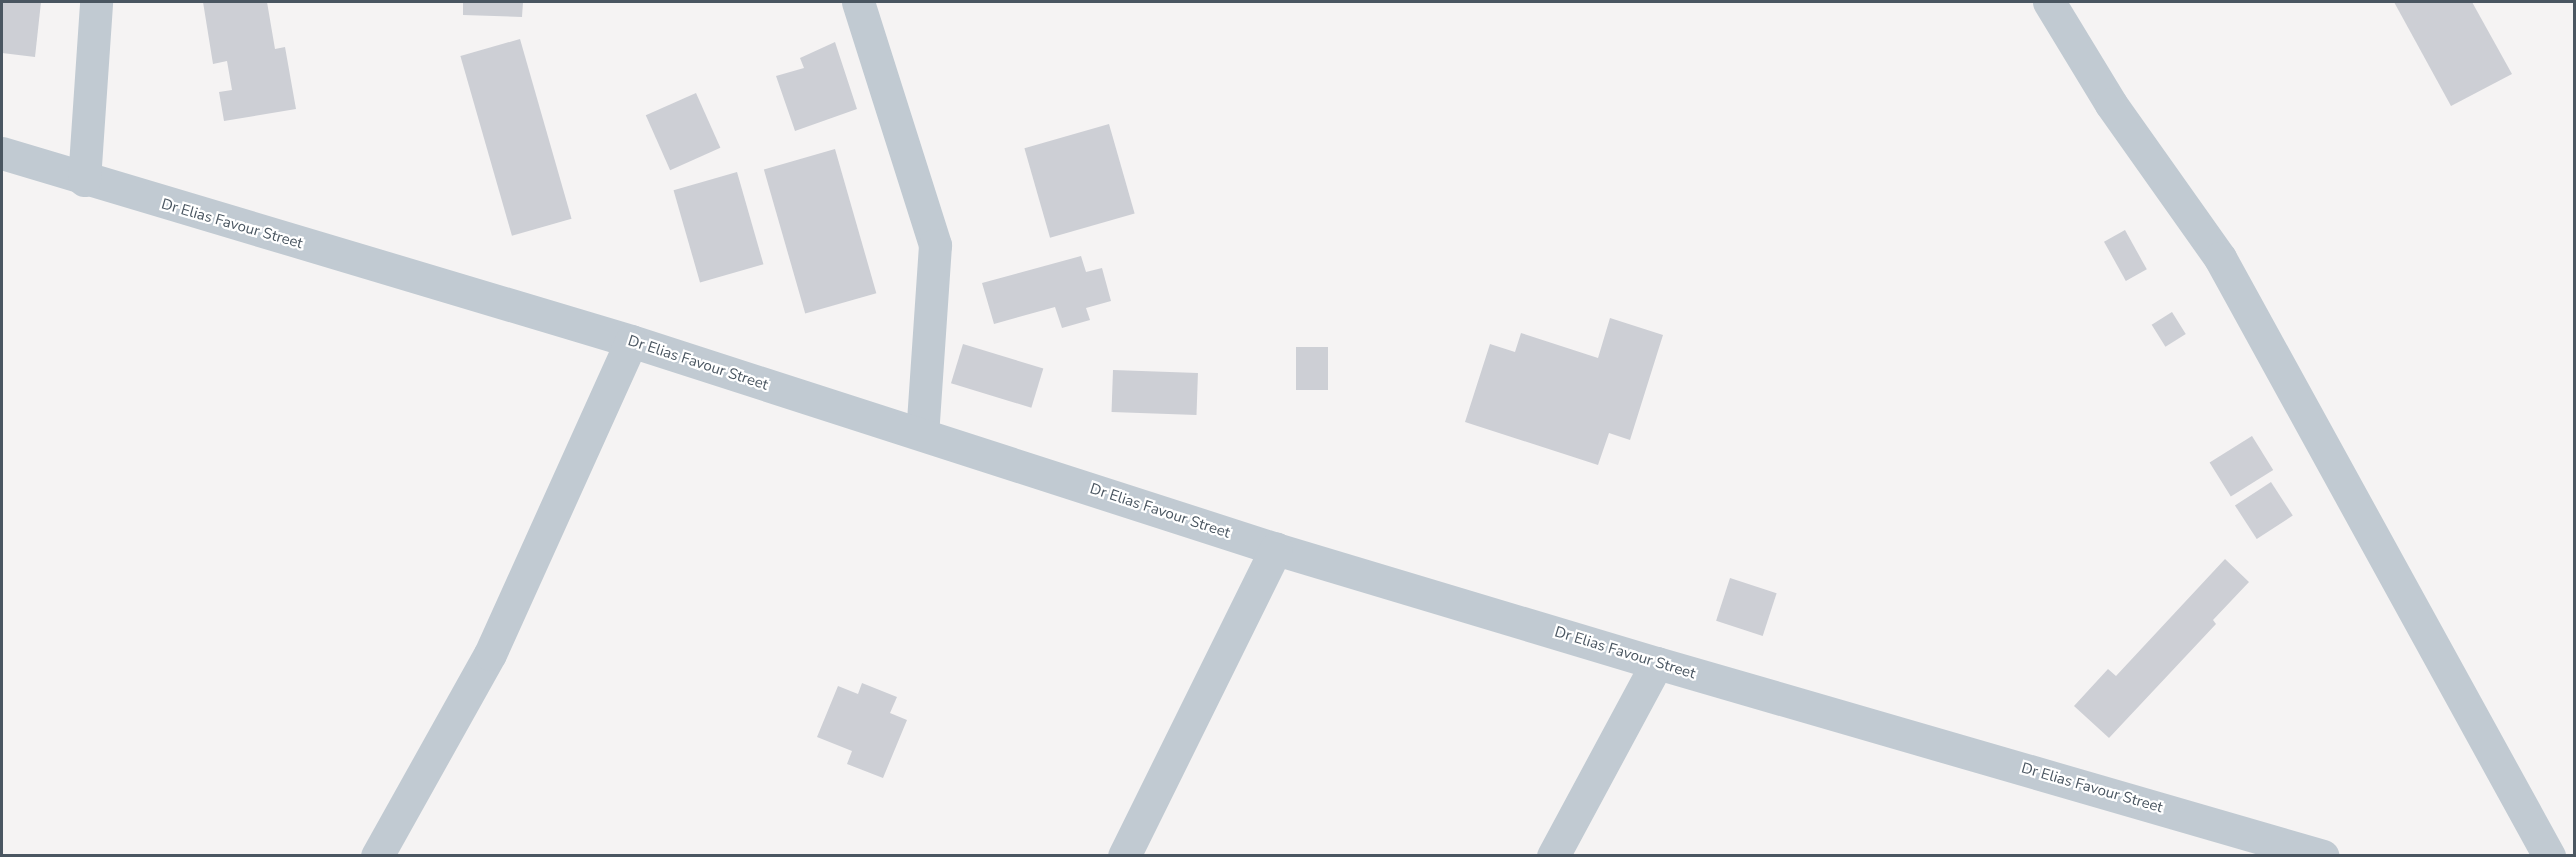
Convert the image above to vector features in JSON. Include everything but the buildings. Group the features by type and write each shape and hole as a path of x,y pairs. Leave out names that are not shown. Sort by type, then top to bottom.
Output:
{"street":[{"path":"84,180 96,2"},
{"path":"858,2 934,245 922,434"},
{"path":"2049,2 2111,104 2220,258 2549,855"},
{"name":"Dr Elias Favour Street","path":"2,153 84,180 631,341 1276,549 2306,853"},
{"path":"377,855 490,654 631,341"},
{"path":"1124,855 1276,549"},
{"path":"1553,855 1657,663"}]}
